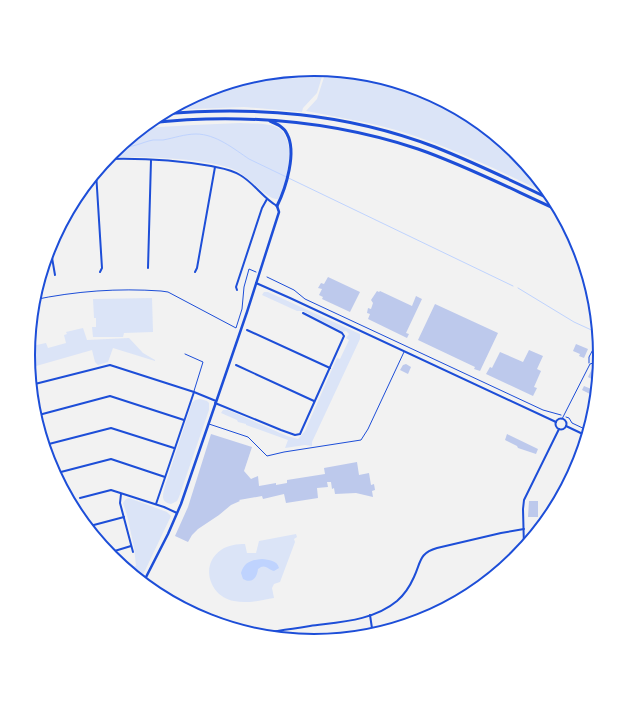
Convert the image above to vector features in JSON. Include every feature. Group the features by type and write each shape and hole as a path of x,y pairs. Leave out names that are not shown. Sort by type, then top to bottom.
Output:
{"highway":[{"path":"177,113 209,111 255,111 313,116 370,127 434,147 543,196"},
{"path":"163,122 209,118 267,119 312,124 368,134 391,140 467,169 550,207"},
{"path":"267,119 279,125 288,135 291,151 288,177 283,195 277,206"}],"street":[{"path":"116,159 183,162 233,171 240,174 267,199 277,206 279,212 240,333 177,513 145,578"},
{"path":"148,268 151,160"},
{"path":"195,272 197,268 215,167"},
{"path":"97,181 102,268 100,272"},
{"path":"236,290 260,215 267,199"},
{"path":"52,259 55,275"},
{"path":"256,283 556,422"},
{"path":"37,384 110,365 194,392 295,435 300,434 344,334 303,313"},
{"path":"248,330 330,368"},
{"path":"236,365 314,401"},
{"path":"156,504 194,392"},
{"path":"41,414 110,396 184,420"},
{"path":"556,422 558,419 562,419 566,422 566,426 581,433"},
{"path":"556,422 556,426 559,429"},
{"path":"524,539 523,506 526,496 559,429 563,429 566,426"},
{"path":"50,444 111,428 174,448"},
{"path":"61,472 111,459 165,477"},
{"path":"80,498 108,490 156,504 177,513"},
{"path":"122,494 120,500 133,552"},
{"path":"93,525 124,518"},
{"path":"273,631 370,615 386,609 404,594 412,582 421,558 428,551 495,534 524,529"},
{"path":"115,551 131,546"},
{"path":"370,615 372,628"}],"lane":[{"path":"562,419 590,364 588,360 593,351"},
{"path":"209,424 248,437 266,456 361,440 368,429 404,352"},
{"path":"185,354 203,362 194,392"}],"path":[{"path":"41,299 75,292 116,290 168,292 236,328 242,309 244,287 249,269 256,272"},
{"path":"267,277 294,290 305,299 362,326 543,410 555,413"},
{"path":"569,418 572,423 583,428"}],"shaded area":[{"path":"315,76 322,76 317,93 303,108 302,112 244,107 183,109 224,91 242,86 278,79 310,78"},
{"path":"324,77 368,82 404,91 454,114 484,134 511,158 537,189 467,156 425,139 381,126 306,111 317,99"},
{"path":"240,123 271,125 280,129 287,140 289,160 285,183 278,199 268,195 236,171 216,164 170,158 118,157 144,134 154,127"},
{"path":"264,292 268,292 360,334 360,339 312,442 312,446 305,445 285,448 288,440 238,422 237,420 221,413 223,410 228,410 287,436 298,439 305,431 337,358 340,359 349,340 346,338 349,334 346,331 343,332 303,311 297,311 262,295"},
{"path":"152,298 153,332 124,333 123,337 93,337 92,327 96,327 96,318 94,318 93,299"},
{"path":"83,328 87,340 129,338 143,353 155,361 113,348 108,362 98,365 95,362 92,350 36,366 36,345 46,343 48,348 66,343 64,335 67,334 66,332"},
{"path":"200,399 209,403 209,410 179,497 177,501 171,504 165,502 163,498 165,486 192,403 195,400"},
{"path":"129,498 167,512 171,516 143,576 132,567 136,566 134,547 123,503"},
{"path":"296,534 297,537 294,539 295,542 280,582 274,584 272,588 274,598 259,601 239,602 226,598 214,587 210,580 210,564 214,556 221,550 233,545 245,544 247,553 256,553 259,541"}],"water":[{"path":"262,559 275,562 279,568 274,571 262,566 258,569 254,579 249,581 243,579 241,573 244,566 252,561"}],"building":[{"path":"328,277 360,292 350,312 322,299 323,297 319,295 322,289 318,288 321,283 324,284"},
{"path":"377,291 412,306 416,296 422,299 406,333 409,334 407,338 368,319 370,314 367,313 368,308 371,309 373,303 371,300"},
{"path":"435,304 498,333 480,371 474,369 475,367 418,340"},
{"path":"576,344 588,349 584,358 579,356 580,354 573,351"},
{"path":"529,350 543,356 537,369 541,371 534,387 537,388 533,396 486,374 490,367 492,368 500,352 523,362"},
{"path":"406,364 411,367 408,374 400,370 403,365"},
{"path":"592,369 592,369 592,379 588,377"},
{"path":"584,386 591,389 591,394 582,390"},
{"path":"211,434 252,447 244,471 251,479 258,476 259,486 287,483 287,480 325,474 324,468 357,462 359,475 369,473 371,485 374,484 375,490 372,491 373,497 356,493 335,494 334,488 332,489 331,482 327,482 328,487 317,488 318,498 286,503 284,494 263,499 262,496 239,500 240,501 231,505 198,529 188,542 175,536 188,507"},
{"path":"507,434 538,449 536,454 518,448 505,440"},
{"path":"529,501 538,501 538,517 528,517"}],"waterway":[{"path":"130,146 153,140 163,140 184,135 196,134 211,136 249,159 513,286"},
{"path":"518,288 574,322 592,330"}]}
